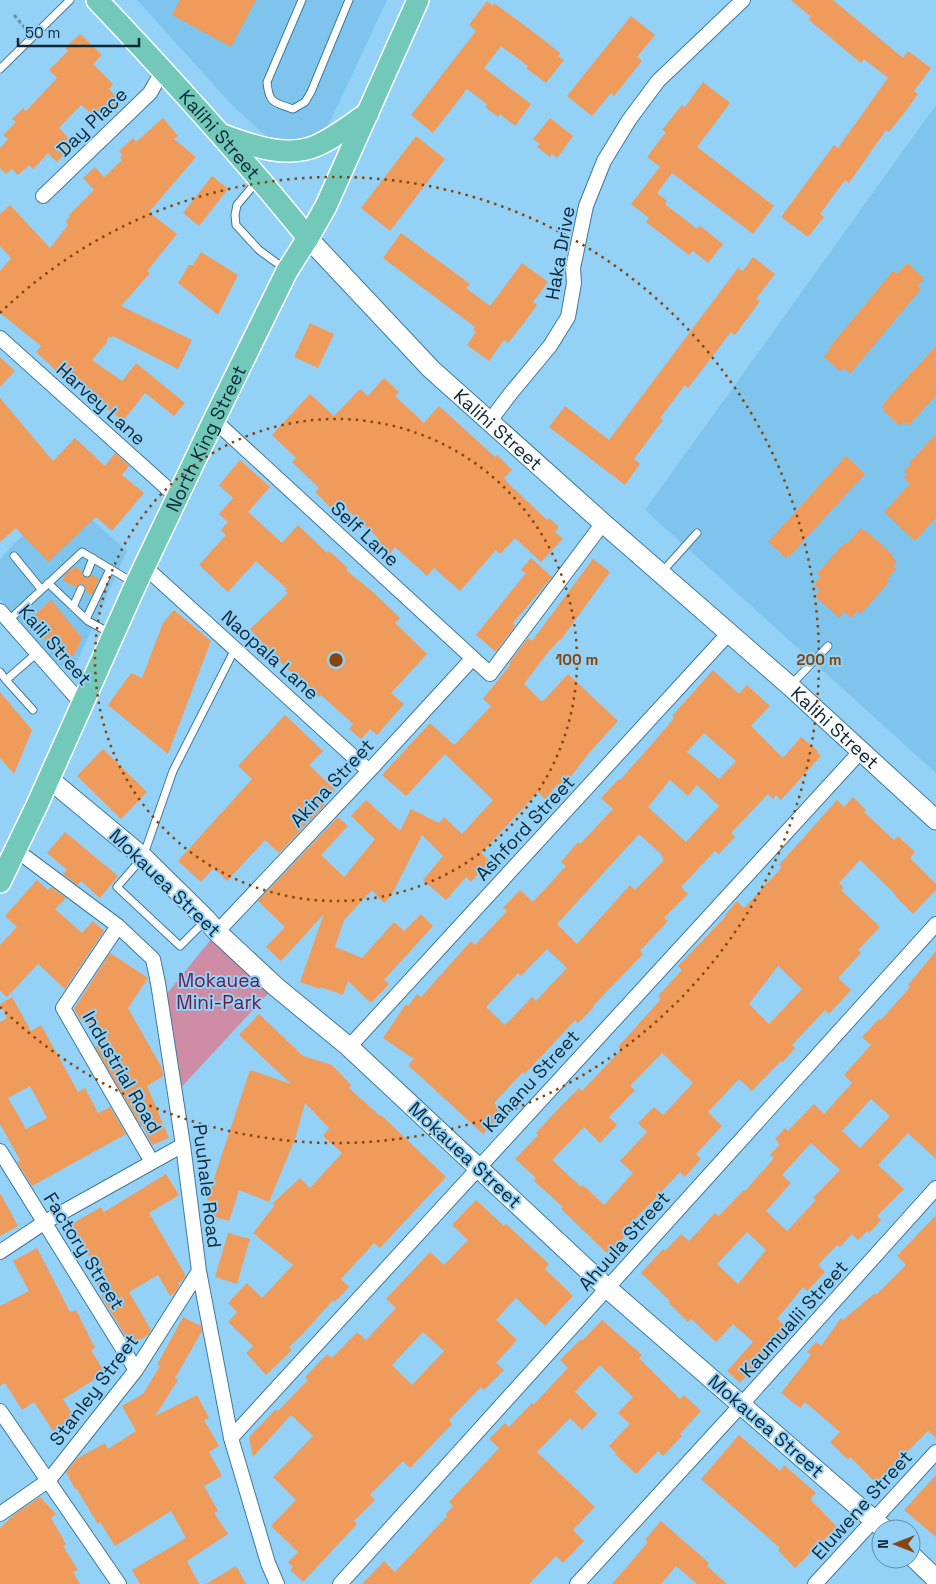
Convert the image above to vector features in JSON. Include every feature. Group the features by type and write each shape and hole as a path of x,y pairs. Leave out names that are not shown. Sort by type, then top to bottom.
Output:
{"main road":[{"name":"Kalihi Street","path":"98,0 260,178 308,238"},
{"name":"North King Street","path":"0,882 140,576 214,420 287,271 326,206 418,0"},
{"path":"220,134 243,143 268,149 301,151 317,146 333,137 368,113"}],"street":[{"name":"Haka Drive","path":"489,422 550,346 568,317 574,283 573,268 586,206 604,161 629,120 658,81 743,0"},
{"name":"Day Place","path":"43,196 150,93 163,70"},
{"name":"Kalihi Street","path":"308,238 431,369 728,634 790,686 936,820"},
{"name":"Harvey Lane","path":"0,338 178,498"},
{"name":"Self Lane","path":"214,420 490,674 603,523"},
{"name":"Naopala Lane","path":"140,576 235,649 369,771"},
{"name":"Kaili Street","path":"4,616 82,704"},
{"name":"Ashford Street","path":"349,1047 728,634"},
{"name":"Akina Street","path":"212,926 369,771 472,659"},
{"name":"Kahanu Street","path":"231,1438 860,752"},
{"name":"Mokauea Street","path":"48,778 143,857 275,986 349,1047 607,1288 873,1519"},
{"name":"Puuhale Road","path":"16,850 118,926 153,959 184,1144 199,1271 231,1438 268,1563 277,1584"},
{"name":"Ahuula Street","path":"340,1584 936,924"},
{"name":"Industrial Road","path":"118,926 63,1008 152,1162"},
{"path":"0,1252 45,1222 184,1144"},
{"name":"Factory Street","path":"0,1151 136,1370"},
{"name":"Kaumualii Street","path":"577,1584 742,1405 936,1188"},
{"name":"Stanley Street","path":"0,1514 48,1480 136,1370 199,1271"},
{"path":"0,1411 119,1584"},
{"name":"Eluwene Street","path":"883,1519 936,1452"},
{"name":"Eluwene Street","path":"815,1584 871,1532"},
{"path":"921,1565 936,1579"}],"lane":[{"path":"0,70 70,0"},
{"path":"302,0 267,82 268,95 274,103 293,109 305,102 311,92 349,0"},
{"path":"260,178 237,205 236,225 259,250 287,271"},
{"path":"661,573 697,533"},
{"path":"4,616 41,589 82,552 110,569 140,576"},
{"path":"14,556 41,589"},
{"path":"87,573 93,558"},
{"path":"86,619 110,569"},
{"path":"48,583 86,619 113,635"},
{"path":"73,607 81,589"},
{"path":"790,686 828,646"},
{"path":"212,926 180,946 117,887 143,857 173,771 235,649"},
{"path":"6,680 37,653"},
{"path":"0,672 33,710"}],"path":[{"path":"14,15 27,30"}],"shaded area":[{"path":"137,0 387,0 328,126 318,134 307,139 286,142 267,137 232,105"},
{"path":"936,105 936,773 645,510"},
{"path":"62,493 127,551 76,664 62,666 52,659 0,599 0,559"}],"green space":[{"name":"Mokauea Mini-Park","path":"217,932 275,986 175,1094 161,1001"}],"building":[{"path":"180,0 256,0 231,47 172,15"},
{"path":"791,0 833,0 903,58 908,51 931,68 914,91 918,94 905,112 889,132 886,130 849,183 845,180 820,214 824,217 808,237 781,217 834,145 838,148 888,78 864,59 861,63 809,20 811,17"},
{"path":"487,1 493,6 494,3 540,37 560,53 558,56 564,60 546,83 526,68 528,66 501,46 484,68 531,104 515,126 500,114 498,117 485,107 487,104 467,89 433,133 411,115 476,31 469,25"},
{"path":"631,16 655,35 637,57 642,61 614,96 611,93 592,116 567,96"},
{"path":"80,34 102,55 93,64 113,84 109,89 121,103 105,119 102,117 99,120 81,105 59,128 74,144 57,162 48,153 33,169 29,165 18,175 12,169 6,174 0,168 0,148 8,139 3,135 16,122 12,119 23,108 26,111 57,78 49,70 68,51 65,48"},
{"path":"703,82 730,103 697,147 774,206 753,234 672,173 657,193 667,201 665,204 697,229 700,226 723,244 708,263 693,251 689,255 646,222 649,218 631,204 660,167 647,157 666,132 662,130 682,105 685,107"},
{"path":"163,118 178,136 174,139 196,157 149,212 177,234 147,271 150,273 121,306 192,340 178,369 113,336 111,338 109,336 108,341 92,360 122,381 136,363 185,403 174,416 145,393 123,421 102,405 104,404 66,377 65,379 36,352 41,346 0,313 0,271 11,258 0,246 0,214 10,205 50,248 68,225 66,222 69,215 94,190 83,178 95,167 104,177 122,160 120,157 123,155 119,151 133,138 136,142"},
{"path":"550,118 573,136 557,158 552,154 550,157 537,147 540,144 533,139"},
{"path":"416,136 445,159 390,231 361,208"},
{"path":"212,176 228,189 199,226 183,213"},
{"path":"401,233 470,284 466,288 490,306 522,263 548,282 533,302 537,305 524,323 508,343 504,340 489,361 467,345 476,332 473,330 475,327 383,258"},
{"path":"201,252 238,275 218,315 178,283 189,265 193,265"},
{"path":"753,257 775,274 756,299 760,301 735,335 731,332 688,388 685,385 660,418 663,420 634,459 640,464 625,485 549,427 565,406 609,440 738,268 743,271"},
{"path":"907,263 924,278 918,286 921,289 850,374 844,368 841,372 824,357 829,348 893,271 897,274"},
{"path":"310,323 334,334 318,368 294,357"},
{"path":"936,346 936,396 908,426 904,422 901,425 898,424 883,411 882,407"},
{"path":"0,357 15,371 0,387"},
{"path":"384,378 399,392 395,396 424,423 439,406 512,470 504,478 547,520 549,518 559,527 555,532 563,539 541,562 515,538 500,554 496,550 460,591 434,568 427,576 395,547 390,554 375,542 378,538 341,504 334,511 315,492 319,488 292,462 296,458 272,435 310,394 334,416 360,389 368,396"},
{"path":"0,398 53,461 75,438 105,466 115,453 129,466 122,475 144,493 112,531 96,517 48,562 16,528 0,542"},
{"path":"936,434 936,518 915,541 884,512 910,484 904,478 907,474 904,471 911,464 910,462"},
{"path":"846,456 865,474 789,557 788,555 786,558 768,542"},
{"path":"240,460 270,487 248,512 282,543 298,525 327,553 329,551 348,568 346,570 400,618 395,623 427,654 391,693 404,704 377,735 370,729 361,739 349,729 353,724 321,695 319,697 297,678 250,629 288,593 285,591 287,589 256,561 228,592 199,565 226,535 221,530 228,522 219,514 233,498 219,485"},
{"path":"861,528 893,555 892,557 897,562 893,566 896,569 887,580 889,582 861,614 857,611 852,618 844,612 839,618 815,596 820,590 814,584 821,577 817,574 845,542 847,544"},
{"path":"531,558 552,577 513,623 515,626 496,652 476,635 526,573 521,570"},
{"path":"593,559 610,572 560,641 545,656 524,684 543,701 568,674 618,721 589,753 562,788 558,784 545,799 538,792 481,853 490,861 471,882 466,877 446,900 423,880 443,856 422,835 391,896 384,903 372,890 344,920 335,947 362,958 394,922 404,931 421,914 433,926 384,980 389,984 371,1003 348,981 343,995 300,982 324,914 281,961 266,947 285,927 258,901 338,817 348,826 321,855 344,877 375,839 351,816 366,800 400,831 411,809 439,823 444,817 462,834 493,800 445,754 406,796 382,775 430,723 454,745 463,736 491,706 483,699 510,665 509,663 528,638 532,641"},
{"path":"74,567 82,570 85,578 92,575 99,579 92,595 86,592 84,584 76,587 63,581 65,575"},
{"path":"51,600 82,638 74,655 70,658 62,660 28,621"},
{"path":"174,610 211,641 168,754 108,705 131,673 142,678 163,623"},
{"path":"713,670 739,694 747,685 770,706 751,726 783,758 801,737 818,751 821,756 781,800 776,795 773,799 768,794 731,833 735,837 719,854 715,851 681,887 688,894 664,918 668,921 640,951 643,954 578,1023 575,1020 525,1074 523,1072 494,1103 504,1112 483,1134 408,1065 414,1059 383,1038 406,1004 408,1006 417,994 421,997 471,941 475,945 507,911 503,908 520,890 533,902 566,866 561,862 578,842 580,844 613,809 601,798 653,743 674,718 672,716","holes":["704,733 736,761 719,779 687,752","670,780 688,796 697,785 719,806 686,842 648,807","639,834 662,855 664,860 635,890 630,885 577,944 557,924","547,949 567,968 536,1001 532,997 505,1025 486,1007 518,973 521,976"]},
{"path":"0,692 32,730 14,774 0,758"},
{"path":"285,715 323,751 309,765 335,790 323,802 325,805 279,853 265,840 227,881 214,868 201,882 178,861 252,779 238,766"},
{"path":"103,749 147,792 121,819 77,776"},
{"path":"853,797 866,810 864,812 894,840 898,836 915,852 910,858 936,884 936,890 913,914 860,860 839,883 844,888 841,890 880,927 858,950 861,953 838,978 851,990 829,1014 825,1010 792,1045 795,1048 783,1062 781,1061 752,1091 739,1079 708,1112 722,1126 696,1154 701,1159 685,1177 680,1172 628,1227 631,1230 608,1254 561,1209 563,1207 534,1181 536,1178 515,1159 538,1135 536,1133 556,1111 579,1088 582,1091 621,1050 618,1047 661,999 658,996 682,970 678,966 726,916 737,901 744,908 782,867 779,865 837,800 844,807","holes":["778,966 802,989 769,1024 749,1004","662,1053 693,1083 663,1115 654,1107 638,1123 647,1132 620,1161 633,1173 604,1205 552,1160 584,1127 600,1143 617,1125 609,1117 635,1090 630,1086"]},
{"path":"65,832 118,876 100,898 81,881 77,885 63,874 67,870 47,853"},
{"path":"37,880 48,890 51,887 66,898 55,909 82,933 93,921 104,931 65,989 38,964 7,997 0,991 0,945 17,927 5,916"},
{"path":"936,951 936,1159 908,1133 878,1165 904,1189 877,1216 881,1220 869,1233 867,1231 858,1240 852,1234 840,1247 837,1245 818,1265 825,1272 807,1291 803,1287 777,1319 789,1329 740,1383 727,1371 753,1342 733,1324 716,1342 691,1319 688,1322 668,1302 670,1301 641,1273 663,1249 665,1251 681,1234 689,1241 715,1213 719,1216 745,1191 774,1158 770,1155 780,1144 775,1139 785,1128 788,1131 814,1104 824,1114 852,1083 844,1075 871,1045 862,1037 879,1019 881,1020 910,987 908,985","holes":["871,1099 890,1116 860,1148 842,1131","811,1143 840,1170 813,1198 816,1200 787,1231 766,1211 791,1183 782,1175","747,1232 766,1250 738,1284 717,1264"]},
{"path":"110,953 148,978 128,1008 162,1068 163,1076 147,1086 169,1138 152,1145 95,1047 109,1039 80,1019 74,1009"},
{"path":"12,997 31,1031 41,1025 78,1092 85,1088 98,1113 110,1107 126,1134 32,1186 17,1162 20,1160 0,1124 0,1022 7,1018 0,1004","holes":["30,1086 47,1118 26,1129 8,1098"]},
{"path":"259,1014 303,1056 332,1065 351,1085 349,1088 381,1115 446,1177 380,1248 374,1243 341,1279 349,1287 335,1302 333,1300 289,1347 292,1350 266,1375 246,1353 253,1346 228,1322 237,1312 228,1303 247,1283 262,1298 293,1265 253,1233 275,1205 272,1204 300,1178 310,1188 342,1153 323,1136 329,1128 305,1103 295,1139 269,1202 239,1190 229,1221 209,1215 214,1203 207,1200 250,1070 291,1084 239,1035"},
{"path":"166,1174 179,1195 149,1213 186,1276 178,1283 179,1286 175,1293 170,1296 158,1275 129,1292 151,1330 148,1335 131,1345 101,1296 103,1295 96,1283 103,1279 70,1225 101,1207 104,1212"},
{"path":"0,1193 18,1226 0,1236"},
{"path":"476,1200 504,1226 506,1224 549,1264 545,1269 573,1296 545,1326 516,1298 496,1320 517,1340 496,1363 504,1370 484,1390 481,1387 449,1420 452,1424 410,1468 403,1461 370,1495 375,1500 354,1521 357,1524 303,1582 290,1570 293,1567 288,1562 298,1552 271,1526 296,1500 273,1477 313,1436 291,1415 253,1457 249,1437 308,1380 305,1377 327,1354 332,1358 357,1332 366,1340 396,1308 386,1299 430,1252 444,1265 468,1240 452,1225","holes":["423,1332 444,1351 412,1385 392,1365"]},
{"path":"936,1215 936,1438 928,1431 876,1483 850,1457 848,1460 830,1442 840,1432 805,1402 800,1408 781,1393 811,1355 807,1352 816,1342 821,1346 841,1318 843,1320 875,1293 876,1295 906,1265 897,1256"},
{"path":"228,1233 250,1239 237,1284 215,1277"},
{"path":"37,1248 70,1312 76,1310 95,1348 91,1350 105,1373 63,1399 74,1417 53,1431 34,1402 22,1410 5,1383 0,1386 0,1306 29,1291 13,1261"},
{"path":"183,1317 201,1326 202,1331 175,1378 178,1380 155,1416 197,1395 209,1418 204,1420 219,1446 209,1452 222,1476 204,1486 218,1511 214,1513 228,1534 187,1561 199,1584 140,1584 132,1570 186,1538 171,1511 115,1546 100,1522 98,1524 66,1472 78,1458 105,1443 108,1449 136,1431 122,1406 143,1394 160,1366 157,1365"},
{"path":"602,1320 642,1355 639,1358 680,1399 684,1395 701,1411 680,1434 682,1436 663,1456 658,1451 636,1474 609,1446 630,1424 618,1413 633,1397 600,1365 575,1392 597,1414 582,1430 570,1418 537,1452 595,1507 573,1530 584,1541 563,1563 556,1556 529,1584 362,1584 384,1561 395,1572 447,1516 446,1514 453,1506 449,1502 499,1448 489,1439 505,1423 509,1427 532,1403 534,1404 568,1368 560,1360"},
{"path":"739,1435 780,1471 784,1465 816,1493 810,1499 837,1527 795,1568 778,1550 780,1548 701,1479"},
{"path":"936,1475 936,1537 921,1524 921,1519 915,1519 904,1510"},
{"path":"40,1497 56,1514 51,1518 66,1544 63,1546 78,1570 73,1572 80,1584 0,1584 0,1528 15,1514"},
{"path":"661,1521 709,1563 707,1566 727,1584 697,1584 676,1566 661,1584 612,1584 648,1542 645,1540"},
{"path":"236,1566 246,1584 206,1584"}]}
